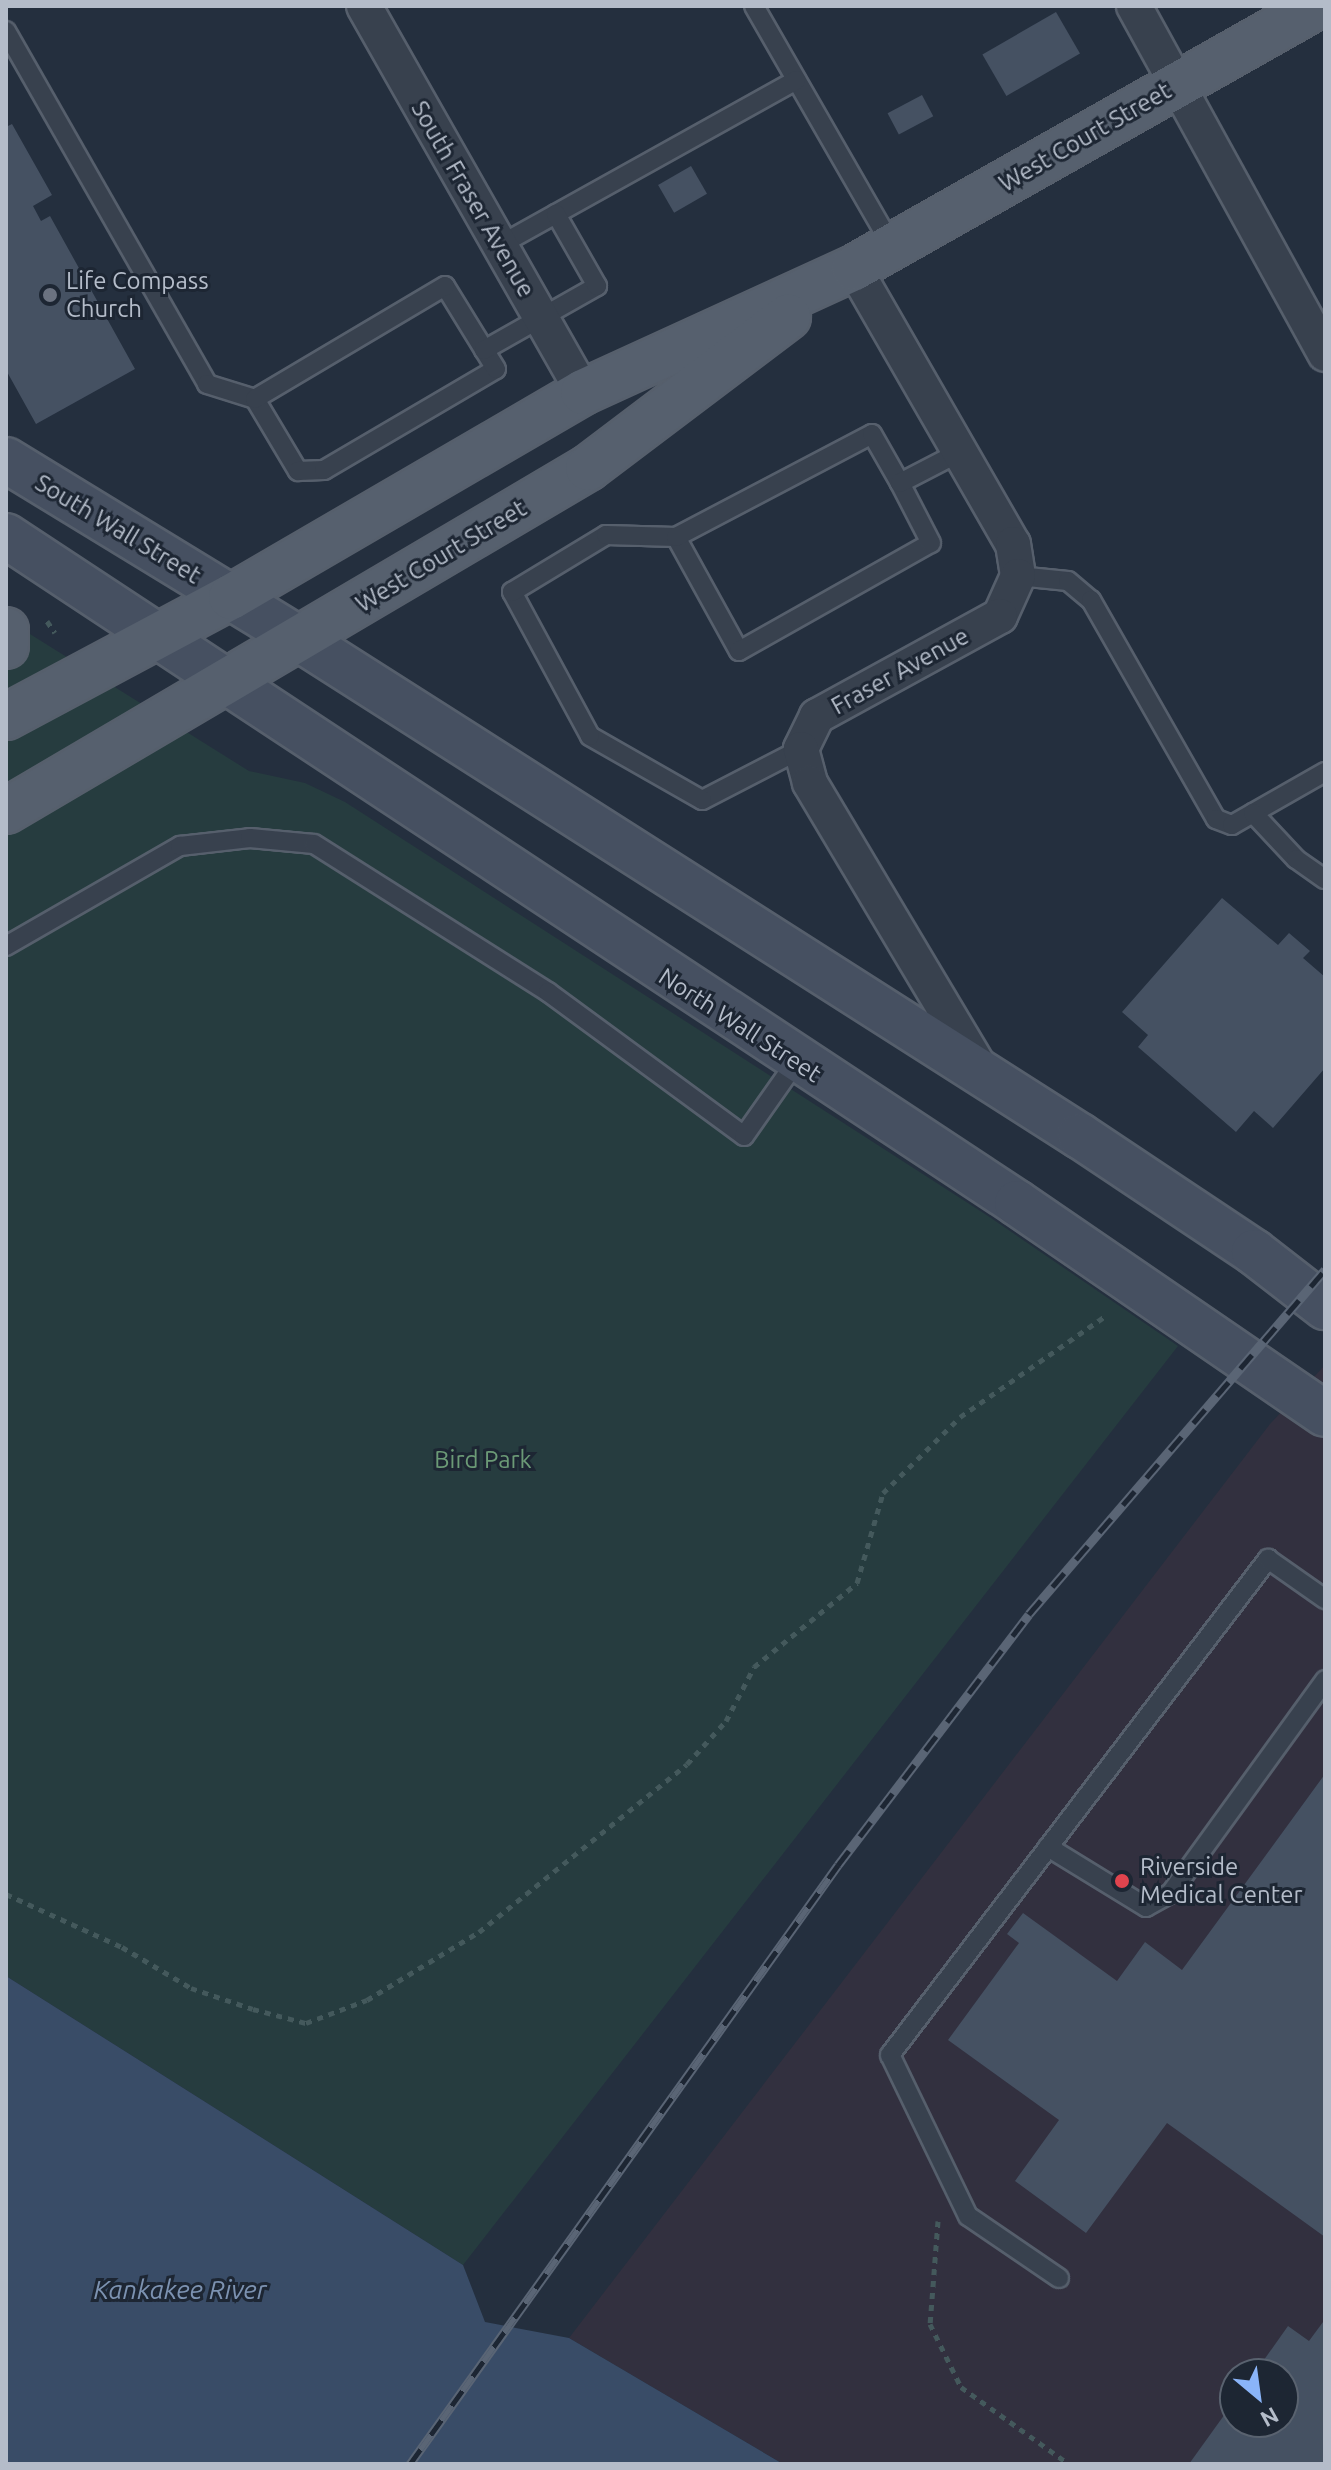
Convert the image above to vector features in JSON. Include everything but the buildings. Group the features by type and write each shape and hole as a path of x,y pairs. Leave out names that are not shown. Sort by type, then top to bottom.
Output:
{"main road":[{"name":"West Court Street","path":"6,717 231,597 583,392 854,268 1317,6"},
{"name":"West Court Street","path":"6,811 226,685 588,468 854,268"},
{"name":"South Wall Street","path":"6,460 231,597"},
{"path":"6,536 155,637"},
{"path":"231,597 985,1077 1254,1252 1325,1307"},
{"path":"6,630 6,646"},
{"name":"North Wall Street","path":"155,637 796,1062 1017,1203 1325,1414"}],"street":[{"name":"South Fraser Avenue","path":"364,6 583,392"},
{"path":"1134,6 1325,354"},
{"path":"854,268 1013,544 1018,576"},
{"name":"Fraser Avenue","path":"801,749 817,716 1000,616 1018,576"},
{"path":"801,749 810,783 985,1077"}],"lane":[{"path":"754,6 892,247"},
{"path":"6,31 207,384 255,399 298,471 324,470 496,369 445,286 255,399"},
{"path":"500,245 796,80"},
{"path":"484,350 597,286 556,214"},
{"path":"676,537 739,651 931,543 872,434 676,537 606,535 512,592 590,736 702,800 801,749"},
{"path":"900,483 960,452"},
{"path":"1018,576 1068,581 1091,600 1216,819 1232,825 1325,772"},
{"path":"1253,813 1296,859 1325,879"},
{"path":"6,946 180,846 250,838 314,844 548,992 744,1136 796,1062"},
{"path":"1059,2278 968,2216 890,2055 1268,1559 1325,1599"},
{"path":"1048,1847 1146,1907 1171,1893 1325,1680"}],"path":[{"path":"6,1894 122,1947 191,1988 253,2009 306,2023 367,2000 479,1932 687,1764 726,1721 754,1667 857,1583 883,1493 960,1417 1111,1312"},
{"path":"943,2164 930,2324 961,2387 1069,2464"}],"shaded area":[{"name":"Riverside Medical Center","path":"1325,1365 1325,2464 783,2464 569,2338 1270,1424"}],"green space":[{"name":"Bird Park","path":"6,619 249,771 305,783 345,802 988,1216 1178,1346 463,2265 6,1976"}],"water":[{"name":"Kankakee River","path":"6,1976 463,2265 485,2322 569,2338 783,2464 6,2464"}],"railway":[{"path":"410,2464 838,1865 1029,1614 1325,1270"}],"place":[{"name":"Life Compass Church","path":"50,295"},
{"name":"Riverside Medical Center","path":"1122,1881"}]}
